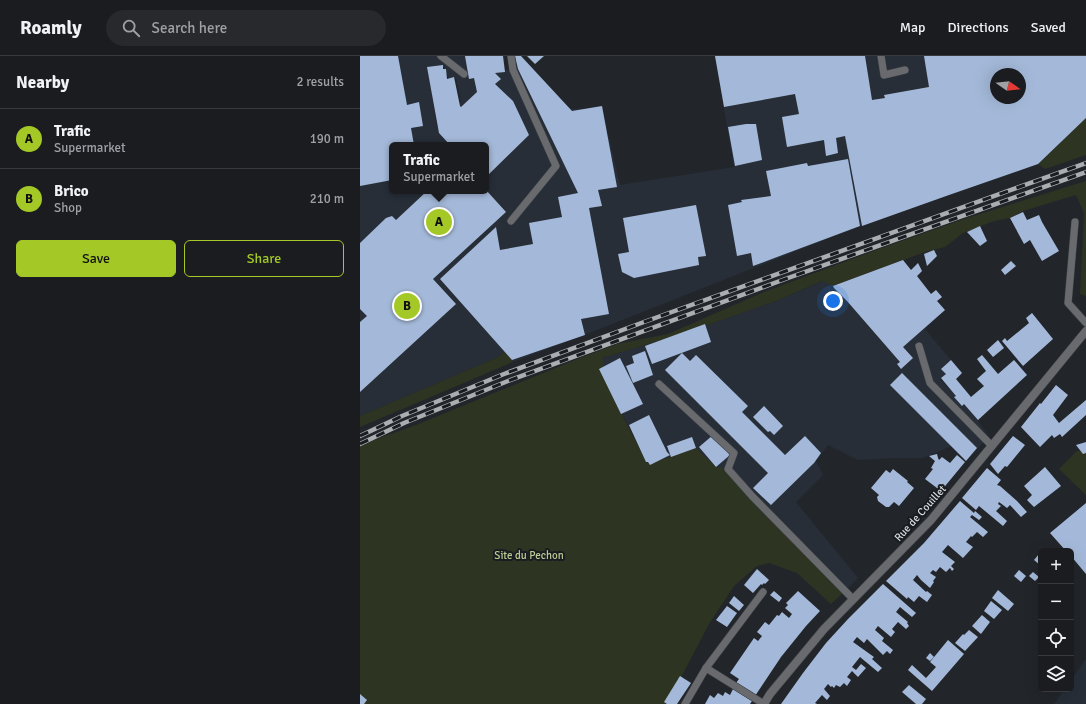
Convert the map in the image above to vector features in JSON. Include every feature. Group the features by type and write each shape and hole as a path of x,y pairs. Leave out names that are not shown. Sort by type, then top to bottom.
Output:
{"street":[{"name":"Rue de Couillet","path":"764,704 770,694 824,629 931,520 1086,331"}],"lane":[{"path":"441,56 464,74"},
{"path":"511,56 513,70 556,166 511,221"},
{"path":"882,56 884,75 905,70"},
{"path":"1075,222 1068,304 1086,323"},
{"path":"920,346 930,384 992,446"},
{"path":"659,384 734,453 728,470 853,599"},
{"path":"685,704 706,668 763,592"},
{"path":"706,668 764,704"}],"shaded area":[{"path":"360,56 493,56 496,70 513,70 513,56 518,56 570,109 602,108 620,185 734,167 715,56 1086,56 1086,118 1038,164 860,226 513,362 506,351 496,358 360,416","holes":["444,67 449,80 456,78 461,102 437,127 428,69"]},
{"path":"903,260 911,270 918,263 922,271 917,277 931,294 936,290 942,297 937,301 945,310 925,329 956,366 940,379 977,419 989,437 966,461 952,446 923,458 858,460 828,445 816,461 823,475 796,502 858,578 843,593 696,448 648,463 612,395 602,358 688,332 776,301 823,281"},
{"path":"1086,659 1086,704 1054,704 1063,692 1074,692 1074,676"}],"green space":[{"path":"1086,118 1086,155 1045,169 1038,164"},
{"name":"Site du Pechon","path":"1086,181 1086,296 1080,294 1084,213 1076,195 1023,211 1010,218 994,221 963,233 945,247 925,252 833,286 822,281 776,301 688,332 602,358 612,395 647,463 671,457 696,448 716,467 728,469 843,593 831,604 797,573 769,563 757,566 734,586 709,624 667,704 360,704 360,445 416,425 617,344 668,334 764,292 879,249 967,218"},
{"path":"506,351 513,362 360,427 360,416 496,358"},
{"path":"1077,451 1086,451 1086,495 1059,469"}],"building":[{"path":"360,56 398,56 407,105 419,102 423,126 411,128 413,142 389,142 389,181 360,186"},
{"path":"465,56 503,56 505,72 495,73 501,79 495,84 513,101 529,135 489,174 489,142 447,142 439,133 427,67 443,65 443,69 446,69 447,79 454,77 461,107 477,92 474,78 469,79"},
{"path":"515,56 521,56 572,111 602,106 617,187 598,190 602,206 589,208 609,314 581,319 585,335 512,360 440,279 496,227 500,250 533,244 529,223 562,217 558,197 578,193 518,69"},
{"path":"527,56 544,56 535,64"},
{"path":"715,56 865,56 872,100 885,98 884,95 929,87 924,56 1086,56 1086,118 1038,164 862,226 845,136 836,138 838,153 826,156 824,140 787,147 782,117 799,114 795,94 724,107"},
{"path":"756,124 762,160 735,166 728,127"},
{"path":"848,159 860,226 753,266 751,253 737,256 728,205 742,202 741,200 771,196 766,171 807,163 808,166"},
{"path":"489,193 506,212 433,279 456,304 360,392 360,322 367,316 360,309 360,243 386,218 392,216 396,220 424,194"},
{"path":"696,205 706,256 698,257 699,265 634,278 622,272 618,254 629,252 623,218"},
{"path":"1023,212 1027,220 1039,215 1059,251 1042,261 1030,240 1024,244 1010,218"},
{"path":"980,226 987,241 980,246 967,232"},
{"path":"934,250 937,256 927,266 924,254"},
{"path":"903,260 911,270 918,263 922,271 917,276 931,294 936,290 942,297 937,301 945,310 903,347 913,358 901,369 897,364 900,362 833,286"},
{"path":"1011,261 1016,266 1005,275 1001,270"},
{"path":"1032,313 1053,339 1023,366 1002,341 1005,338 1007,341 1029,323 1026,318"},
{"path":"705,324 711,342 652,364 645,346"},
{"path":"998,340 1004,348 993,357 987,350"},
{"path":"645,351 653,375 633,383 626,366 634,363 632,356"},
{"path":"682,353 690,361 696,355 748,406 742,412 785,455 805,436 821,453 814,463 771,505 753,488 768,473 665,370"},
{"path":"982,355 998,374 1014,360 1027,375 978,420 964,404 962,406 954,397 956,396 941,378 946,374 941,369 951,360 962,373 956,379 971,397 984,386 977,379 986,371 977,359"},
{"path":"620,358 643,404 621,414 599,369"},
{"path":"902,373 977,448 966,461 890,385"},
{"path":"1056,385 1068,395 1053,415 1059,423 1086,400 1086,415 1062,437 1060,434 1054,438 1052,435 1040,447 1021,427"},
{"path":"764,406 783,426 774,435 770,431 768,432 753,417"},
{"path":"649,415 667,452 670,455 650,465 646,462 629,425"},
{"path":"713,435 730,455 716,467 699,447"},
{"path":"1013,436 1025,445 1007,467 1005,466 998,474 990,464"},
{"path":"692,437 696,448 671,457 667,446"},
{"path":"1086,442 1086,453 1083,454 1076,445"},
{"path":"937,454 939,460 942,457 950,463 957,455 965,462 941,491 925,479 933,469 931,468 935,461 929,456"},
{"path":"1045,467 1061,486 1034,507 1027,500 1032,495 1024,486"},
{"path":"987,468 1001,480 997,485 1017,501 1027,512 1021,517 1010,505 1007,508 999,502 998,504 1001,506 996,511 1007,521 1003,526 979,506 976,510 962,498"},
{"path":"893,469 914,488 899,506 894,502 889,507 886,507 878,501 877,497 879,495 871,488 886,470 890,473"},
{"path":"960,501 974,513 975,511 982,517 979,520 972,515 970,517 988,532 983,537 977,532 972,537 971,536 966,542 973,547 963,558 948,545 942,552 955,562 951,566 954,569 952,571 950,568 946,572 940,567 936,572 933,570 930,573 936,577 930,588 917,575 913,580 926,592 927,591 932,595 927,602 919,596 914,602 908,597 907,599 886,581 924,543"},
{"path":"1086,503 1086,574 1074,560 1074,548 1063,548 1050,533"},
{"path":"1038,555 1038,563 1034,560"},
{"path":"757,569 769,580 765,584 761,584 753,593 744,585"},
{"path":"1019,570 1026,576 1021,582 1014,576"},
{"path":"1033,572 1038,578 1035,581 1029,576"},
{"path":"883,584 916,613 912,617 900,607 896,612 908,622 907,623 909,626 906,629 898,622 892,629 895,632 891,637 878,626 875,630 884,638 882,641 893,650 890,654 887,651 883,655 867,639 864,643 857,637 853,642 874,657 872,659 882,668 878,672 860,657 852,667 856,670 861,664 866,668 858,677 852,671 847,677 851,680 847,686 844,683 840,687 836,685 834,688 828,684 824,689 830,696 827,700 822,695 815,703 817,704 781,704 826,643"},
{"path":"998,590 1014,604 1008,611 992,598"},
{"path":"774,591 782,598 779,602 770,595"},
{"path":"798,591 820,611 781,657 755,696 736,683 739,679 730,673 754,638 758,641 762,636 757,632 765,622 769,625 777,615 779,616 782,612 789,618 792,614 785,608 788,605 786,603"},
{"path":"734,596 744,605 739,611 729,603"},
{"path":"991,601 1002,610 994,619 984,611"},
{"path":"727,606 737,613 727,627 716,620"},
{"path":"982,615 990,622 981,634 972,626"},
{"path":"969,630 978,637 965,651 955,643"},
{"path":"948,640 964,654 932,691 908,670 912,665 926,678 936,667 930,662"},
{"path":"930,653 934,657 930,661 926,658"},
{"path":"680,676 691,683 677,704 667,704 664,702"},
{"path":"909,685 926,699 922,704 916,704 902,692"},
{"path":"733,689 752,701 750,704 705,704 710,695 714,698 718,693 723,696 725,692 730,695"},
{"path":"360,694 367,700 364,704 360,704"}],"railway":[{"path":"360,436 402,416 504,374 1086,163"},
{"path":"360,444 404,423 508,381 788,278 1086,172"}],"place":[{"name":"Trafic","path":"439,222"},
{"name":"Brico","path":"407,306"}]}
